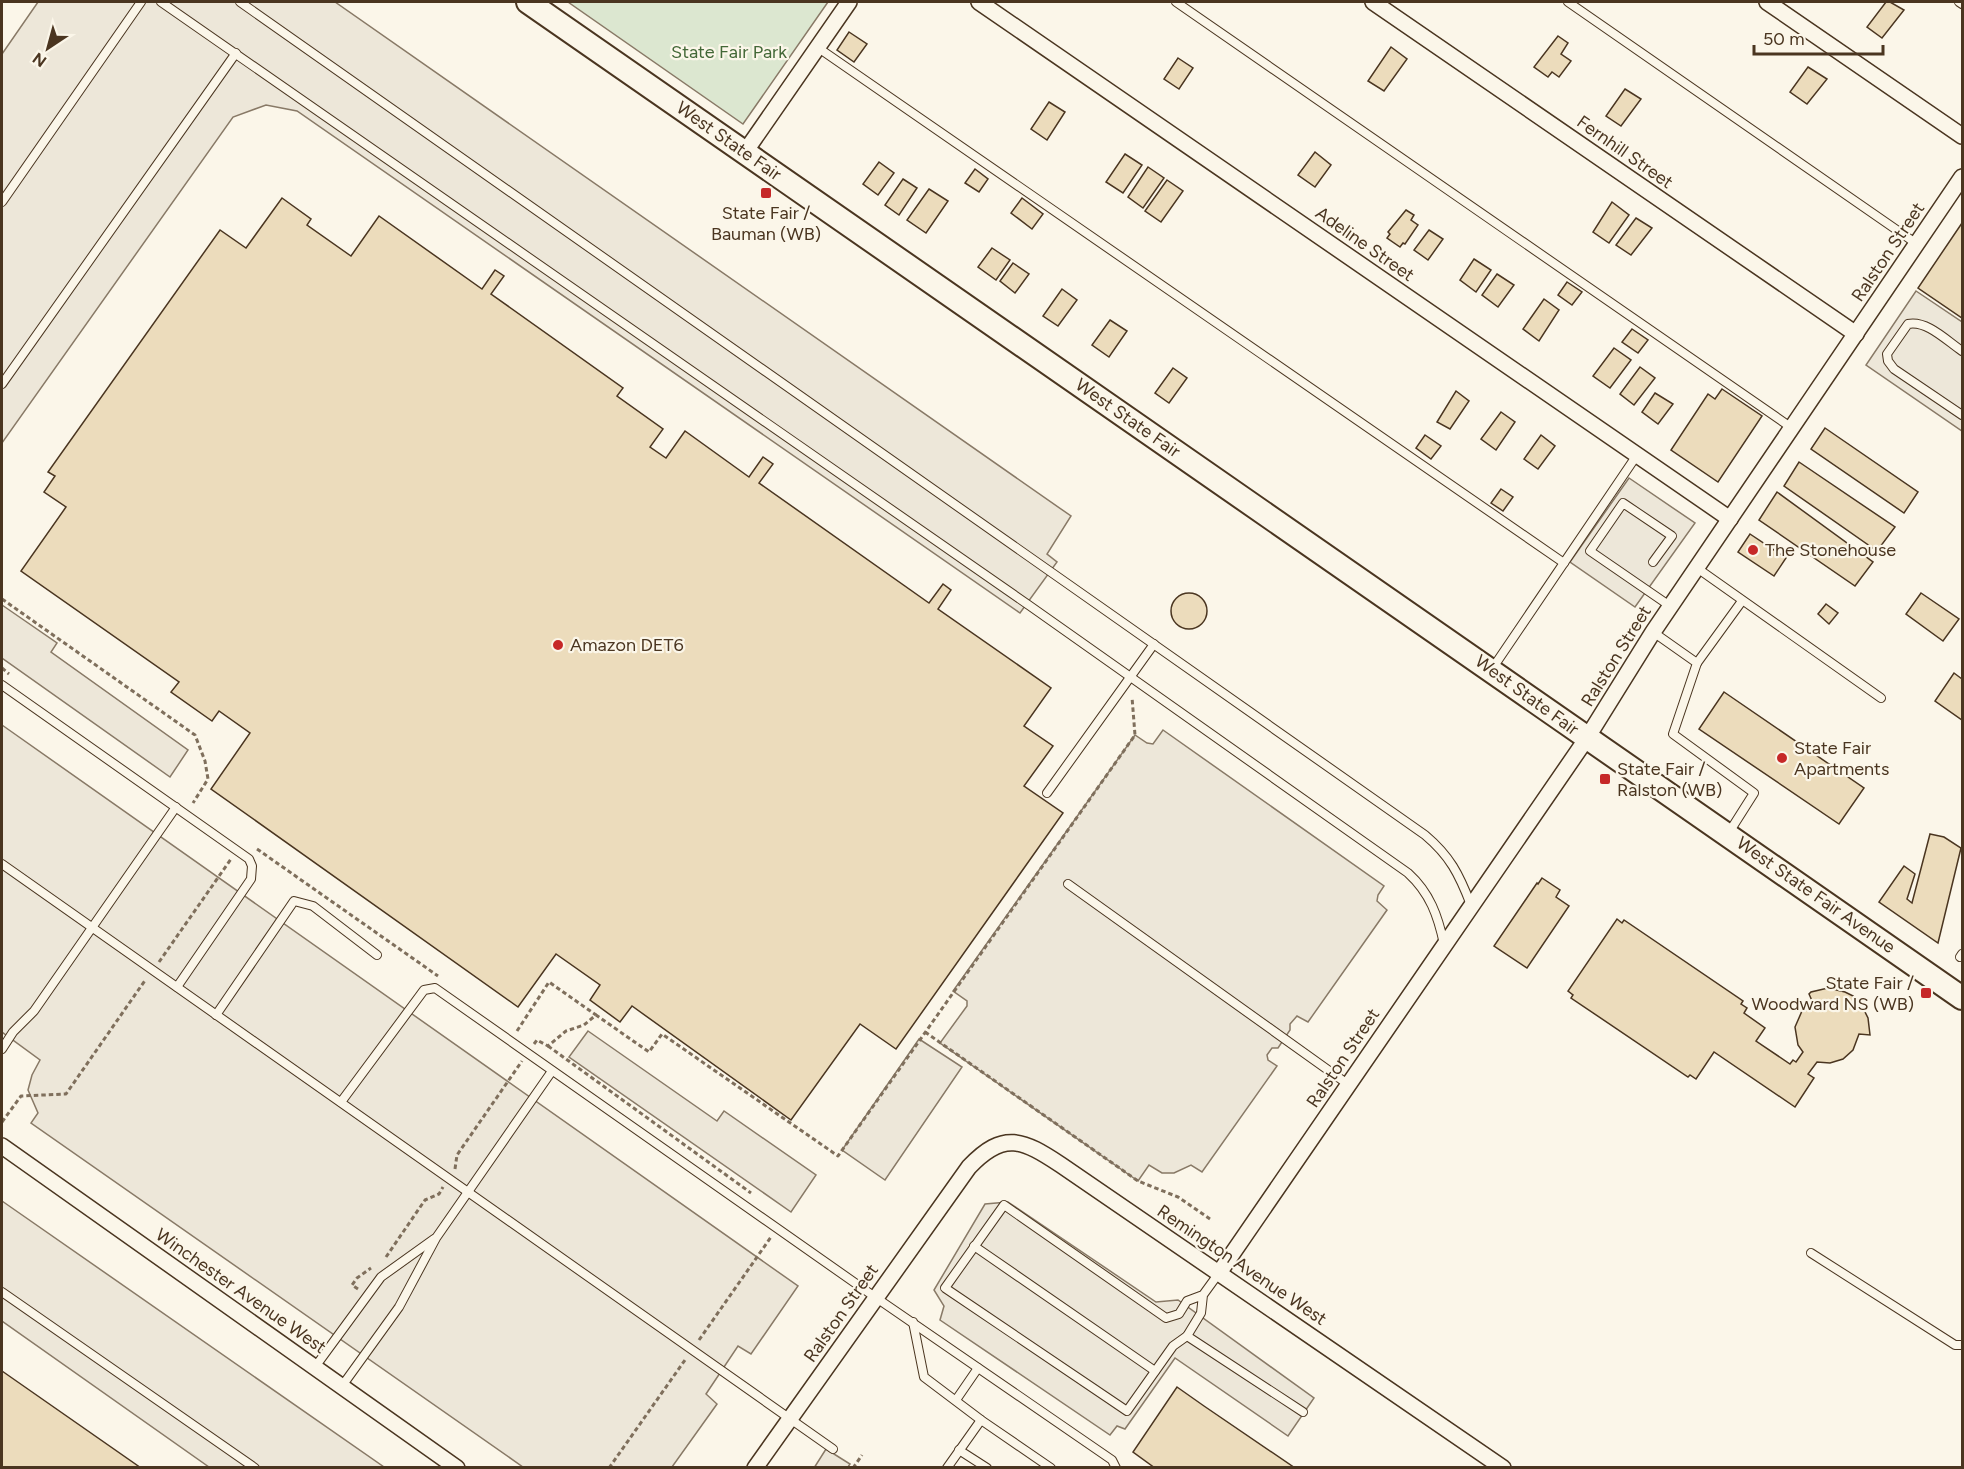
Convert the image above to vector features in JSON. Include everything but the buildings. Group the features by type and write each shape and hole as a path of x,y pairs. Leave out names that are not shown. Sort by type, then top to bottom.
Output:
{"street":[{"name":"West State Fair","path":"528,2 1728,834"},
{"path":"745,152 849,2"},
{"name":"Adeline Street","path":"979,2 1730,519"},
{"name":"Fernhill Street","path":"1373,2 1856,334"},
{"path":"1767,2 1962,136"},
{"name":"Ralston Street","path":"1219,1273 1587,738 1670,606 1962,177"},
{"name":"West State Fair Avenue","path":"1728,834 1962,998"},
{"name":"Remington Avenue West","path":"958,1180 988,1149 1012,1142 1026,1144 1061,1165 1503,1467"},
{"name":"Winchester Avenue West","path":"2,1146 457,1467"},
{"name":"Ralston Street","path":"755,1467 958,1180"}],"lane":[{"path":"2,202 141,2"},
{"path":"161,2 1130,676 1408,873 1417,881 1433,905 1444,944"},
{"path":"240,2 1425,835 1452,862 1470,905"},
{"path":"1176,2 1792,428"},
{"path":"1568,2 1917,244"},
{"path":"817,47 1564,563"},
{"path":"2,384 236,53"},
{"path":"1962,351 1923,324 1915,322 1908,324 1887,354 1888,361 1894,369 1962,415"},
{"path":"1491,670 1637,455"},
{"path":"1653,562 1672,536 1623,503 1590,551 1670,606"},
{"path":"1697,568 1881,698"},
{"path":"1728,834 1754,793 1673,734 1697,663 1742,601"},
{"path":"1653,632 1697,663"},
{"path":"1047,793 1154,644"},
{"path":"2,685 249,859 252,866 251,879 177,987"},
{"path":"2,1049 13,1032 34,1011 176,807"},
{"path":"2,864 833,1449"},
{"path":"1068,884 1349,1085"},
{"path":"216,1015 294,900 313,906 377,955"},
{"path":"340,1102 424,990 435,988 777,1229 1112,1460 1116,1467"},
{"path":"342,1386 399,1307 436,1238 552,1071"},
{"path":"1203,1295 1187,1301 1179,1314 1166,1318 1004,1205 945,1288 1127,1411 1173,1346 1187,1336 1201,1313 1203,1295 1219,1273"},
{"path":"315,1367 381,1277 436,1238"},
{"path":"974,1246 1155,1371"},
{"path":"1811,1253 1955,1345 1962,1345"},
{"path":"2,1292 255,1467"},
{"path":"913,1322 924,1377 981,1420 1051,1467"},
{"path":"1187,1336 1303,1412"},
{"path":"956,1400 978,1368"},
{"path":"947,1467 981,1420"},
{"path":"959,1450 987,1467"}],"path":[{"path":"2,599 195,735 205,761 208,779 193,803"},
{"path":"2,668 11,675"},
{"path":"1130,676 1135,735 925,1032 1138,1181 1178,1197 1210,1219"},
{"path":"2,1122 21,1096 66,1094 244,839 439,976"},
{"path":"516,1031 549,982 596,1015"},
{"path":"548,1046 756,1196"},
{"path":"609,1467 777,1229"},
{"path":"853,1467 862,1455"}],"green space":[{"name":"State Fair Park","path":"568,2 828,2 743,124"}],"shaded area":[{"path":"38,2 335,2 1071,516 1047,554 1057,562 1020,613 297,111 266,105 233,117 2,443 2,54"},
{"path":"1916,291 1962,322 1962,431 1866,365"},
{"path":"1629,478 1695,523 1635,607 1570,562"},
{"path":"2,605 57,643 51,652 188,750 170,777 2,658"},
{"path":"2,725 798,1286 751,1354 738,1346 706,1394 717,1404 672,1467 523,1467 31,1123 38,1113 28,1090 32,1075 40,1060 2,1032"},
{"path":"1163,730 1384,886 1377,901 1387,910 1308,1022 1297,1016 1290,1024 1290,1030 1278,1048 1272,1048 1267,1055 1268,1060 1277,1066 1202,1172 1191,1165 1174,1173 1162,1173 1149,1165 1138,1181 940,1043 967,1006 967,1001 953,991 1135,735 1153,744"},
{"path":"588,1031 717,1121 724,1111 816,1175 791,1212 569,1057"},
{"path":"919,1039 962,1067 885,1180 842,1150"},
{"path":"2,1201 384,1467 209,1467 2,1321"},
{"path":"1008,1202 1156,1302 1178,1300 1314,1398 1288,1436 1175,1358 1125,1429 1117,1426 1110,1435 940,1320 944,1306 934,1290 985,1204"},
{"path":"826,1449 850,1464 848,1467 814,1468"}],"place":[{"name":"State Fair / Bauman (WB)","path":"766,193"},
{"name":"The Stonehouse","path":"1753,550"},
{"name":"Amazon DET6","path":"558,645"},
{"name":"State Fair Apartments","path":"1782,758"},
{"name":"State Fair / Ralston (WB)","path":"1605,779"},
{"name":"State Fair / Woodward NS (WB)","path":"1926,993"}]}
